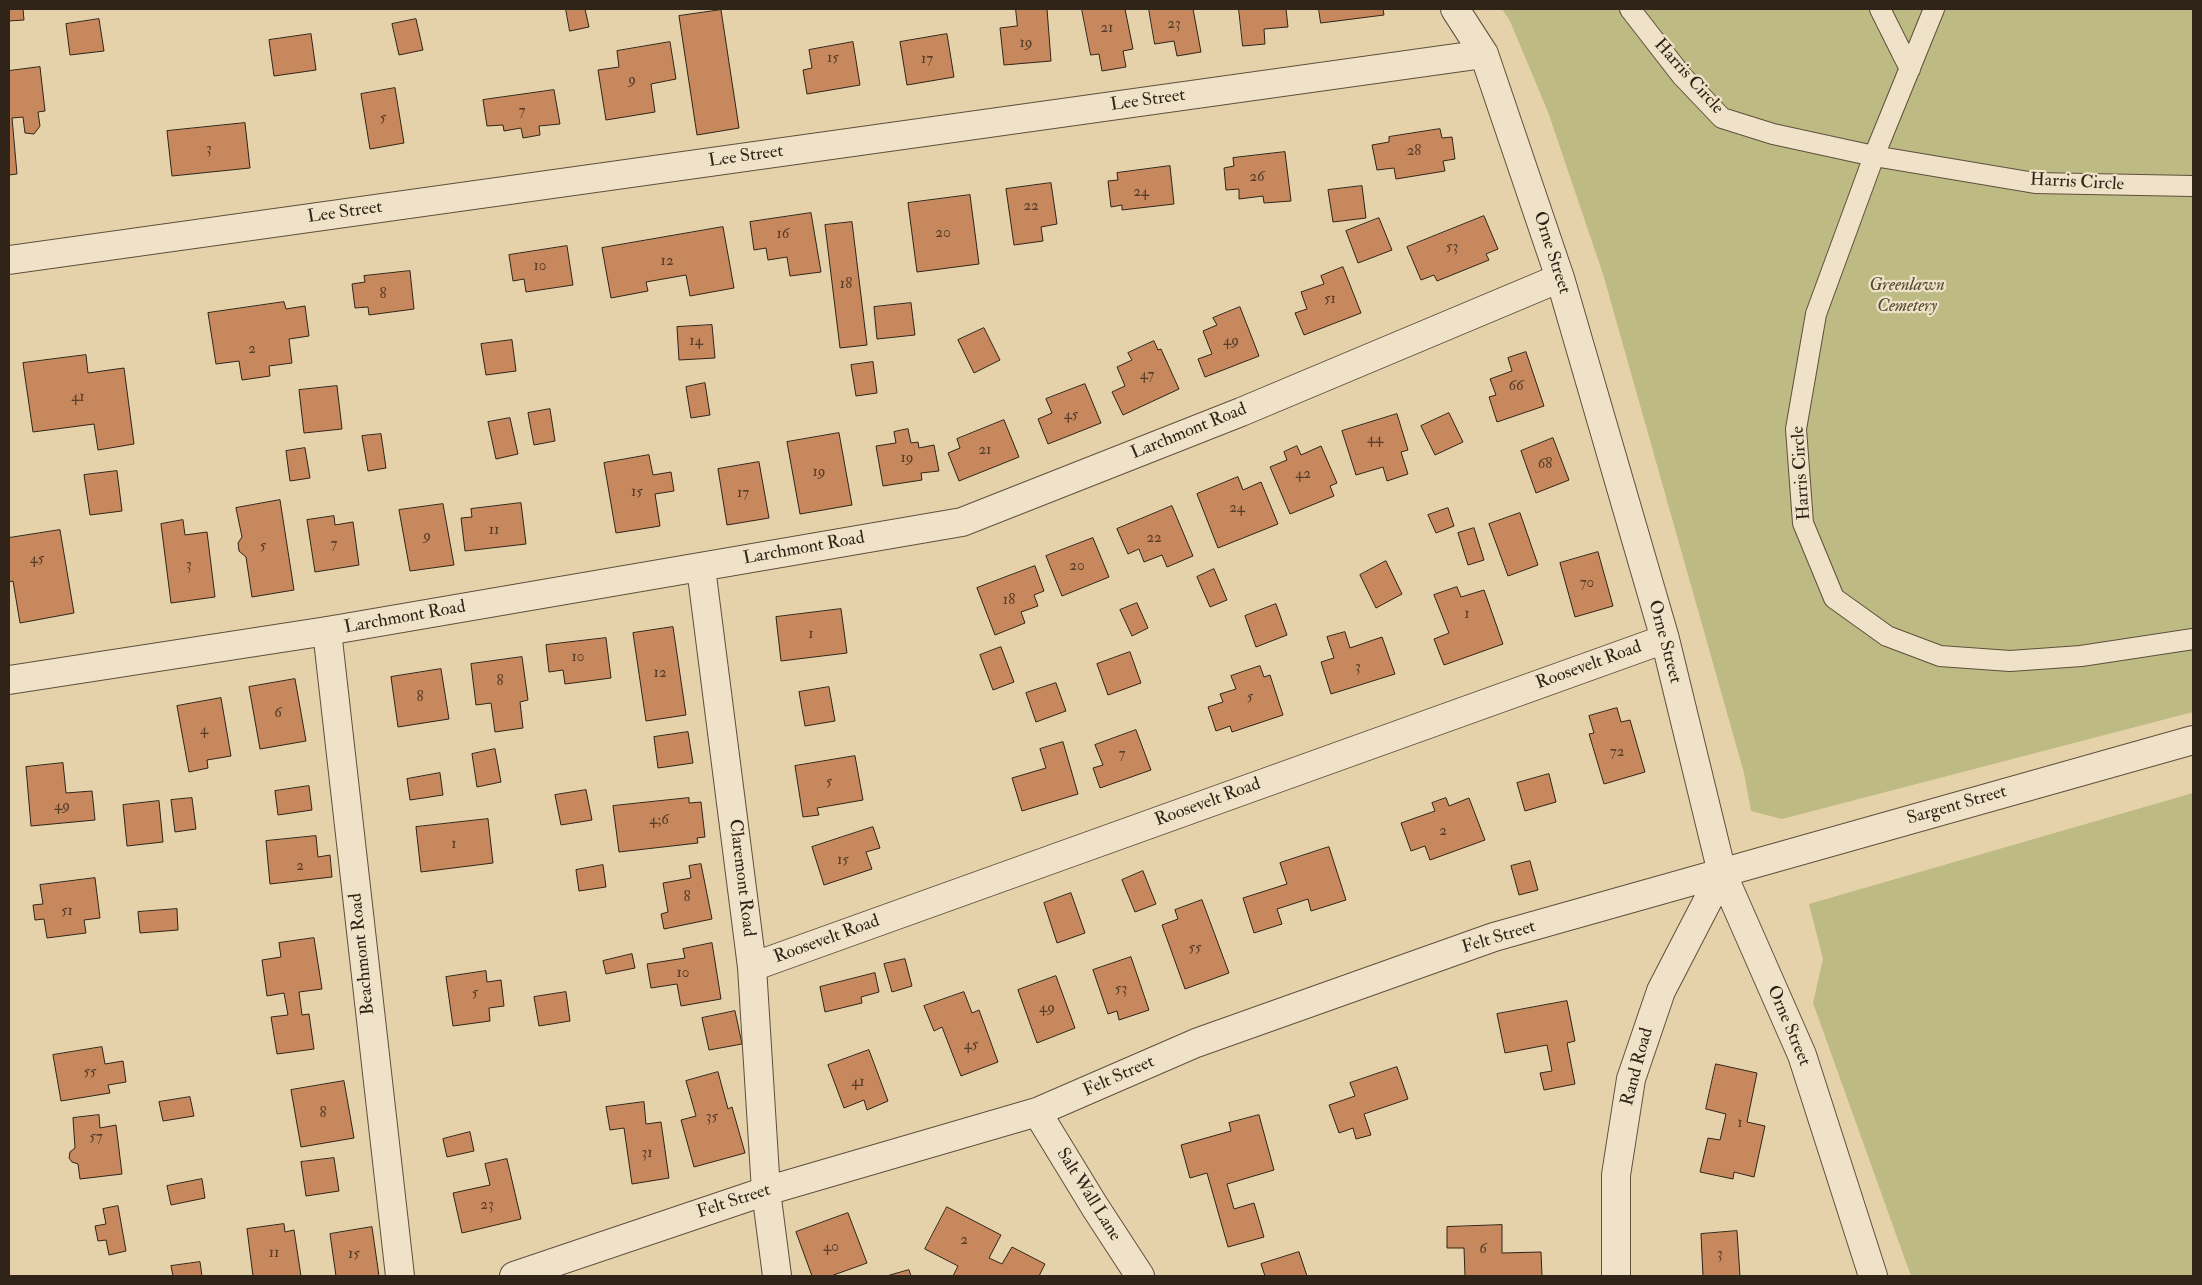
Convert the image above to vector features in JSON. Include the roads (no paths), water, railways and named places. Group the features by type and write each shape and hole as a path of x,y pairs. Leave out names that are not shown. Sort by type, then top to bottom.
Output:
{"street":[{"name":"Orne Street","path":"1455,9 1484,54 1560,278 1665,639 1722,873 1802,1056 1873,1276"},
{"name":"Lee Street","path":"9,260 1484,54"},
{"name":"Larchmont Road","path":"9,680 327,631 962,522 1241,412 1560,278"},
{"name":"Claremont Road","path":"701,568 752,967 766,1191 777,1276"},
{"name":"Beachmont Road","path":"327,631 400,1276"},
{"name":"Roosevelt Road","path":"752,967 1665,639"},
{"name":"Sargent Street","path":"1722,873 2193,740"},
{"name":"Felt Street","path":"514,1276 766,1191 1038,1112 1196,1043 1494,937 1722,873"},
{"name":"Rand Road","path":"1616,1276 1616,1175 1631,1079 1661,991 1722,873"},
{"name":"Salt Wall Lane","path":"1038,1112 1095,1208 1140,1276"}],"lane":[{"name":"Harris Circle","path":"1630,9 1682,76 1722,118 1773,134 1874,156 2035,183 2193,186"},
{"path":"1880,9 1910,69"},
{"path":"1874,156 1934,9"},
{"name":"Harris Circle","path":"1874,156 1816,314 1796,429 1804,523 1834,598 1887,636 1940,656 2010,662 2081,656 2193,639"}],"park label":[{"name":"Greenlawn Cemetery","path":"1907,296"}]}
